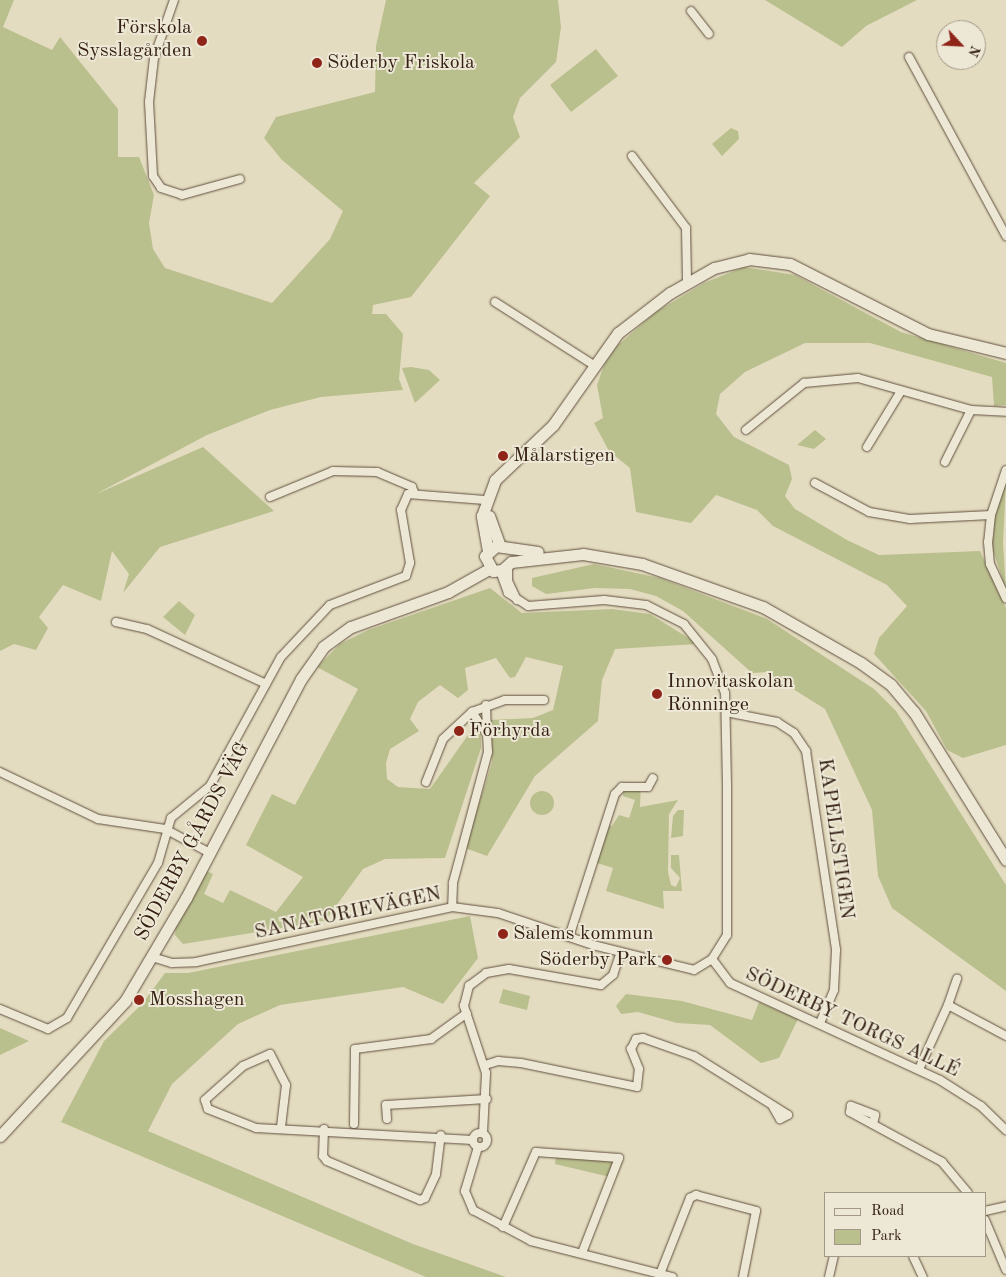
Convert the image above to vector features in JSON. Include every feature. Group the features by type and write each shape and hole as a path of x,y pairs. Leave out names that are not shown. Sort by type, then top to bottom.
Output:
{"main road":[{"path":"502,567 486,553 482,516 485,500 495,480 553,425 594,365 630,322 687,282 738,261 790,264 928,334 1006,353"},
{"path":"485,500 502,547 502,567"},
{"name":"SÖDERBY GÅRDS VÄG","path":"435,598 486,553 502,547 642,564 740,597 880,674 914,712 1006,860"},
{"name":"SÖDERBY GÅRDS VÄG","path":"0,1136 93,1040 152,957 210,852 301,679 323,647 351,627 435,598 502,567 562,554"}],"street":[{"path":"174,0 156,52 149,146 156,182 173,193 191,195 240,179"},
{"path":"691,12 709,34"},
{"path":"909,57 1006,236"},
{"path":"632,156 686,228 687,282"},
{"path":"495,302 594,365"},
{"path":"746,430 804,383 858,378 971,410 1006,412"},
{"path":"867,447 901,391"},
{"path":"945,462 971,410"},
{"path":"1006,470 991,515 990,564 1006,598"},
{"path":"270,497 333,471 377,472 412,486 414,492"},
{"path":"815,483 869,512 910,519 991,515"},
{"path":"0,1009 48,1029 67,1018 158,863 165,829 174,815 210,786 281,657 322,611 347,597 406,576 410,563 401,504 414,492 485,500"},
{"path":"502,567 518,602 540,606 620,600 646,605 674,618 698,638 712,659 726,712 727,935 712,958"},
{"path":"116,622 147,629 266,684"},
{"path":"426,782 443,739 472,712 486,705 505,700 544,700"},
{"path":"452,908 460,851 485,771 488,734 486,705"},
{"path":"472,712 488,734"},
{"name":"KAPELLSTIGEN","path":"726,712 777,722 794,733 806,751 836,950 834,990 820,1023"},
{"path":"0,772 98,820 165,829 210,852"},
{"path":"569,937 615,794 622,787 648,787 653,778"},
{"name":"SANATORIEVÄGEN","path":"152,957 172,963 196,962 452,908 498,913 569,937 694,970 712,958"},
{"path":"478,1147 487,1143 483,1133 487,1099 485,1065 464,1002 469,986 486,973 509,969 601,985 613,975 621,952"},
{"name":"SÖDERBY TORGS ALLÉ","path":"712,958 730,983 919,1069 981,1106 1006,1130"},
{"path":"919,1069 948,1005 957,979"},
{"path":"948,1005 1006,1036"},
{"path":"354,1124 355,1049 431,1039 467,1013"},
{"path":"485,1065 498,1061 521,1063 637,1088 639,1069 631,1049 642,1038 694,1056 773,1107"},
{"path":"281,1127 286,1084 270,1054 243,1066 205,1100 208,1109 248,1126 441,1135 473,1140 483,1133"},
{"path":"387,1119 386,1105 487,1099"},
{"path":"873,1124 936,1158 967,1192"},
{"path":"324,1129 323,1156 327,1161 420,1200 425,1198 436,1174 441,1135"},
{"path":"473,1140 478,1147 466,1200 473,1210 531,1241 672,1277"},
{"path":"503,1227 536,1152 620,1158 582,1253"},
{"path":"660,1274 690,1198 696,1195 756,1211 743,1277"},
{"path":"986,1211 1006,1206"},
{"path":"986,1222 1006,1270"},
{"path":"830,1277 834,1257"},
{"path":"913,1257 922,1277"}],"green space":[{"path":"0,0 14,0 3,27 52,50 60,37 118,109 118,157 139,157 154,195 149,223 153,249 165,268 272,303 330,239 343,211 282,160 264,138 276,117 375,92 376,46 386,0 558,0 561,27 556,62 520,98 513,117 520,137 474,183 490,196 411,297 373,305 372,314 386,314 403,334 399,379 403,390 321,397 270,410 207,435 96,494 203,447 274,511 160,547 123,593 129,574 112,551 101,601 63,585 39,617 48,628 36,650 14,644 0,651"},
{"path":"765,0 917,0 866,26 842,47"},
{"path":"596,49 618,76 571,112 550,85"},
{"path":"731,128 738,131 739,139 722,156 712,144"},
{"path":"744,267 795,275 901,332 1006,363 1006,405 994,406 992,377 870,343 805,343 745,372 720,394 716,414 734,437 789,465 792,479 785,496 795,509 847,540 879,555 980,551 1006,608 1006,745 963,758 947,750 926,711 874,654 879,638 907,606 887,585 773,526 757,510 716,495 691,523 636,512 630,468 609,451 594,423 603,418 597,385 604,365 617,346 656,312 704,283"},
{"path":"411,367 429,370 440,380 415,403 402,368"},
{"path":"815,430 826,439 814,449 797,445"},
{"path":"1006,481 1003,543 1006,590 992,547 992,525"},
{"path":"594,564 660,578 767,619 874,689 896,711 1006,885 1006,991 892,908 878,876 872,810 825,709 766,672 752,673 683,611 656,596 630,589 595,588 546,594 532,586 532,578"},
{"path":"490,588 522,613 612,609 650,614 698,644 615,649 602,680 598,721 535,776 487,856 465,848 492,762 490,720 533,718 553,710 563,666 526,657 515,677 510,678 496,658 465,668 468,690 458,698 440,685 418,702 410,719 419,731 390,749 386,763 387,779 398,787 430,789 475,725 481,729 481,748 445,858 385,859 363,869 325,921 183,944 175,935 176,923 206,871 213,874 204,894 223,903 230,890 276,912 303,877 246,845 272,794 295,805 358,689 317,667 340,644 368,630"},
{"path":"179,601 195,615 185,635 163,617"},
{"path":"624,783 641,783 640,807 678,800 669,814 668,872 671,885 676,887 680,878 671,868 671,855 679,855 682,891 663,891 664,909 606,891 613,868 594,862 606,824 612,826 619,815 629,818 635,800 623,796"},
{"path":"542,791 547,792 553,798 553,808 547,814 542,815 537,814 531,808 530,803 531,798 537,792"},
{"path":"678,810 684,810 683,836 671,838 673,816"},
{"path":"470,916 478,958 443,1004 403,987 280,1005 238,1024 172,1084 148,1131 413,1244 506,1277 426,1277 61,1122 104,1041 142,1004 165,973 188,973"},
{"path":"503,989 530,996 527,1010 499,1003"},
{"path":"626,994 682,1001 752,1020 759,1002 798,1019 779,1058 761,1063 710,1025 677,1023 638,1012 621,1014 616,1006"},
{"path":"0,1028 29,1041 0,1055"},
{"path":"556,1156 613,1159 616,1165 610,1177 555,1164"}],"place":[{"name":"Förskola Sysslagården","path":"202,41"},
{"name":"Söderby Friskola","path":"317,63"},
{"name":"Målarstigen","path":"503,456"},
{"name":"Innovitaskolan Rönninge","path":"657,694"},
{"name":"Förhyrda","path":"459,731"},
{"name":"Salems kommun","path":"503,934"},
{"name":"Söderby Park","path":"667,960"},
{"name":"Mosshagen","path":"139,1000"}]}
